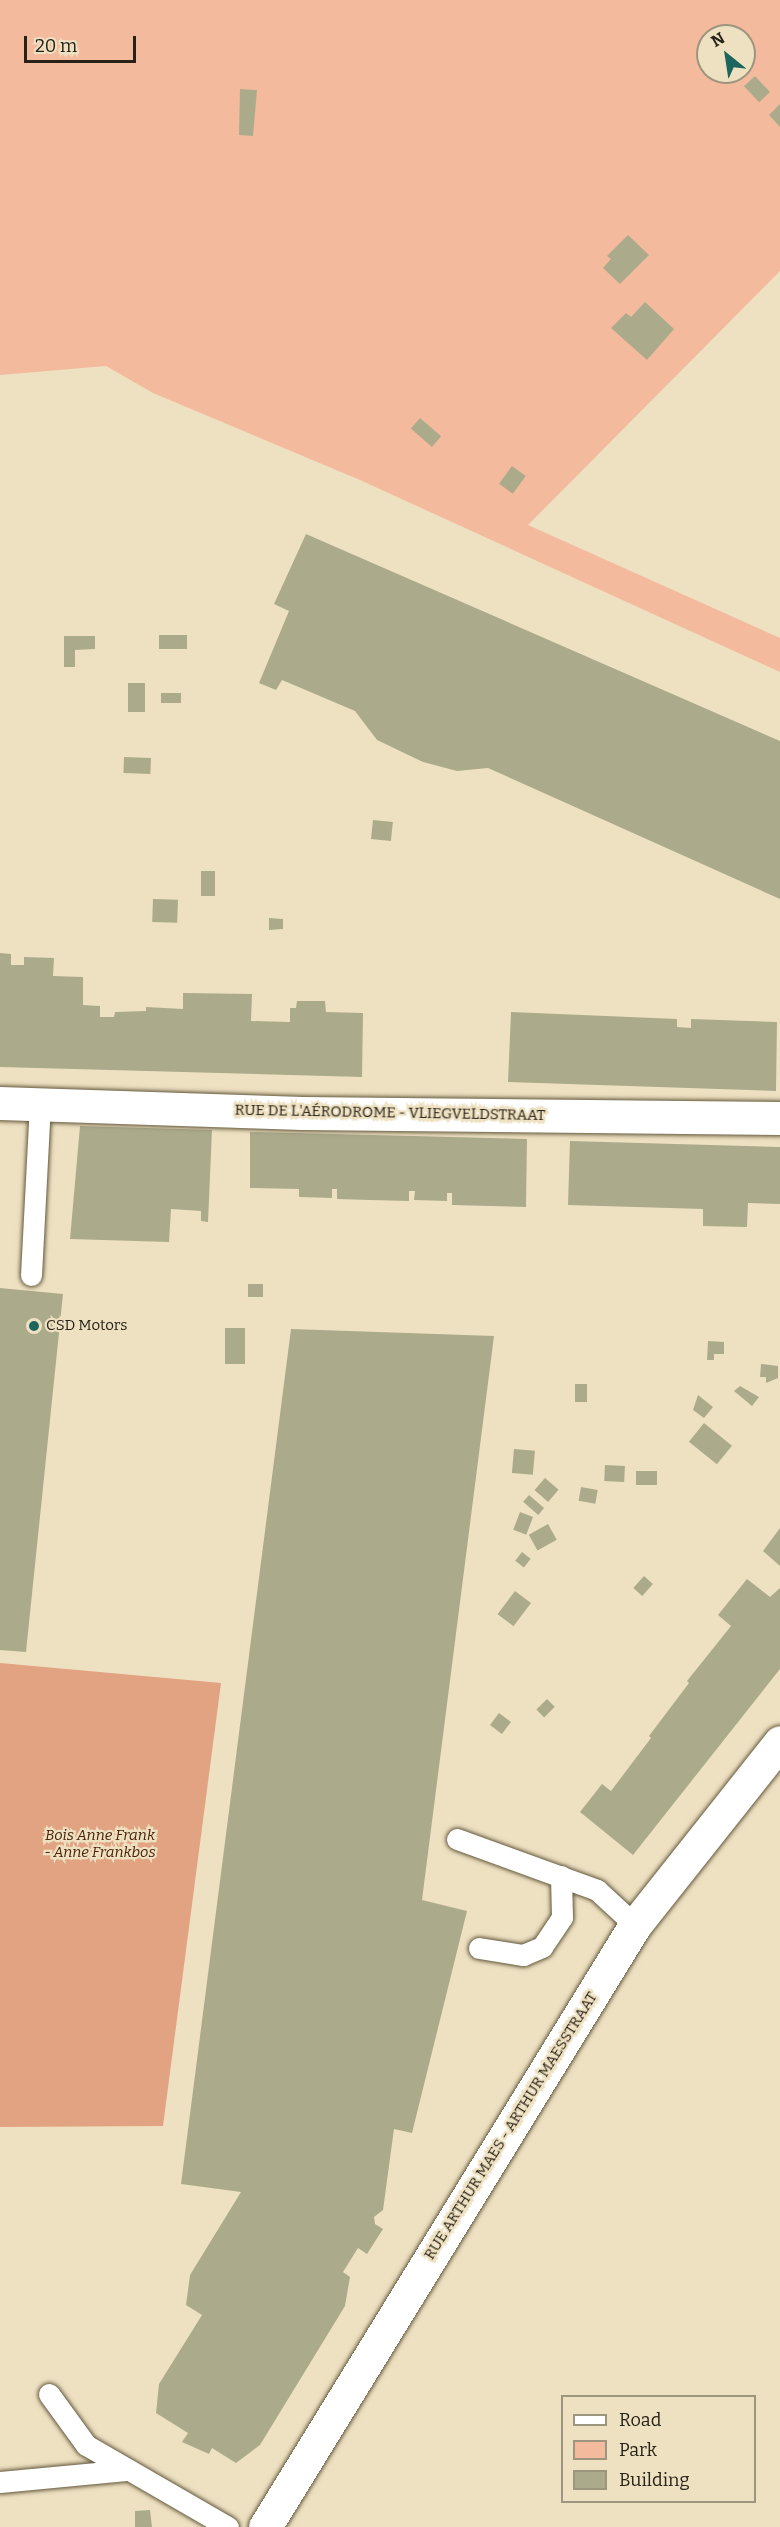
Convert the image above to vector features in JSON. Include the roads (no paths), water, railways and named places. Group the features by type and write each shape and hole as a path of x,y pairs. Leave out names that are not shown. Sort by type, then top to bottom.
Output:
{"street":[{"name":"RUE DE L'AÉRODROME - VLIEGVELDSTRAAT","path":"0,1102 302,1113 780,1118"},
{"name":"RUE ARTHUR MAES - ARTHUR MAESSTRAAT","path":"265,2527 635,1925 780,1742"}],"lane":[{"path":"31,1275 40,1104"},
{"path":"457,1839 597,1890 635,1925"},
{"path":"479,1948 523,1955 542,1947 562,1917 561,1876"},
{"path":"49,2394 86,2445 228,2527"},
{"path":"0,2482 128,2470"}],"place":[{"name":"CSD Motors","path":"34,1326"}],"park label":[{"name":"Bois Anne Frank - Anne Frankbos","path":"100,1844"}]}
